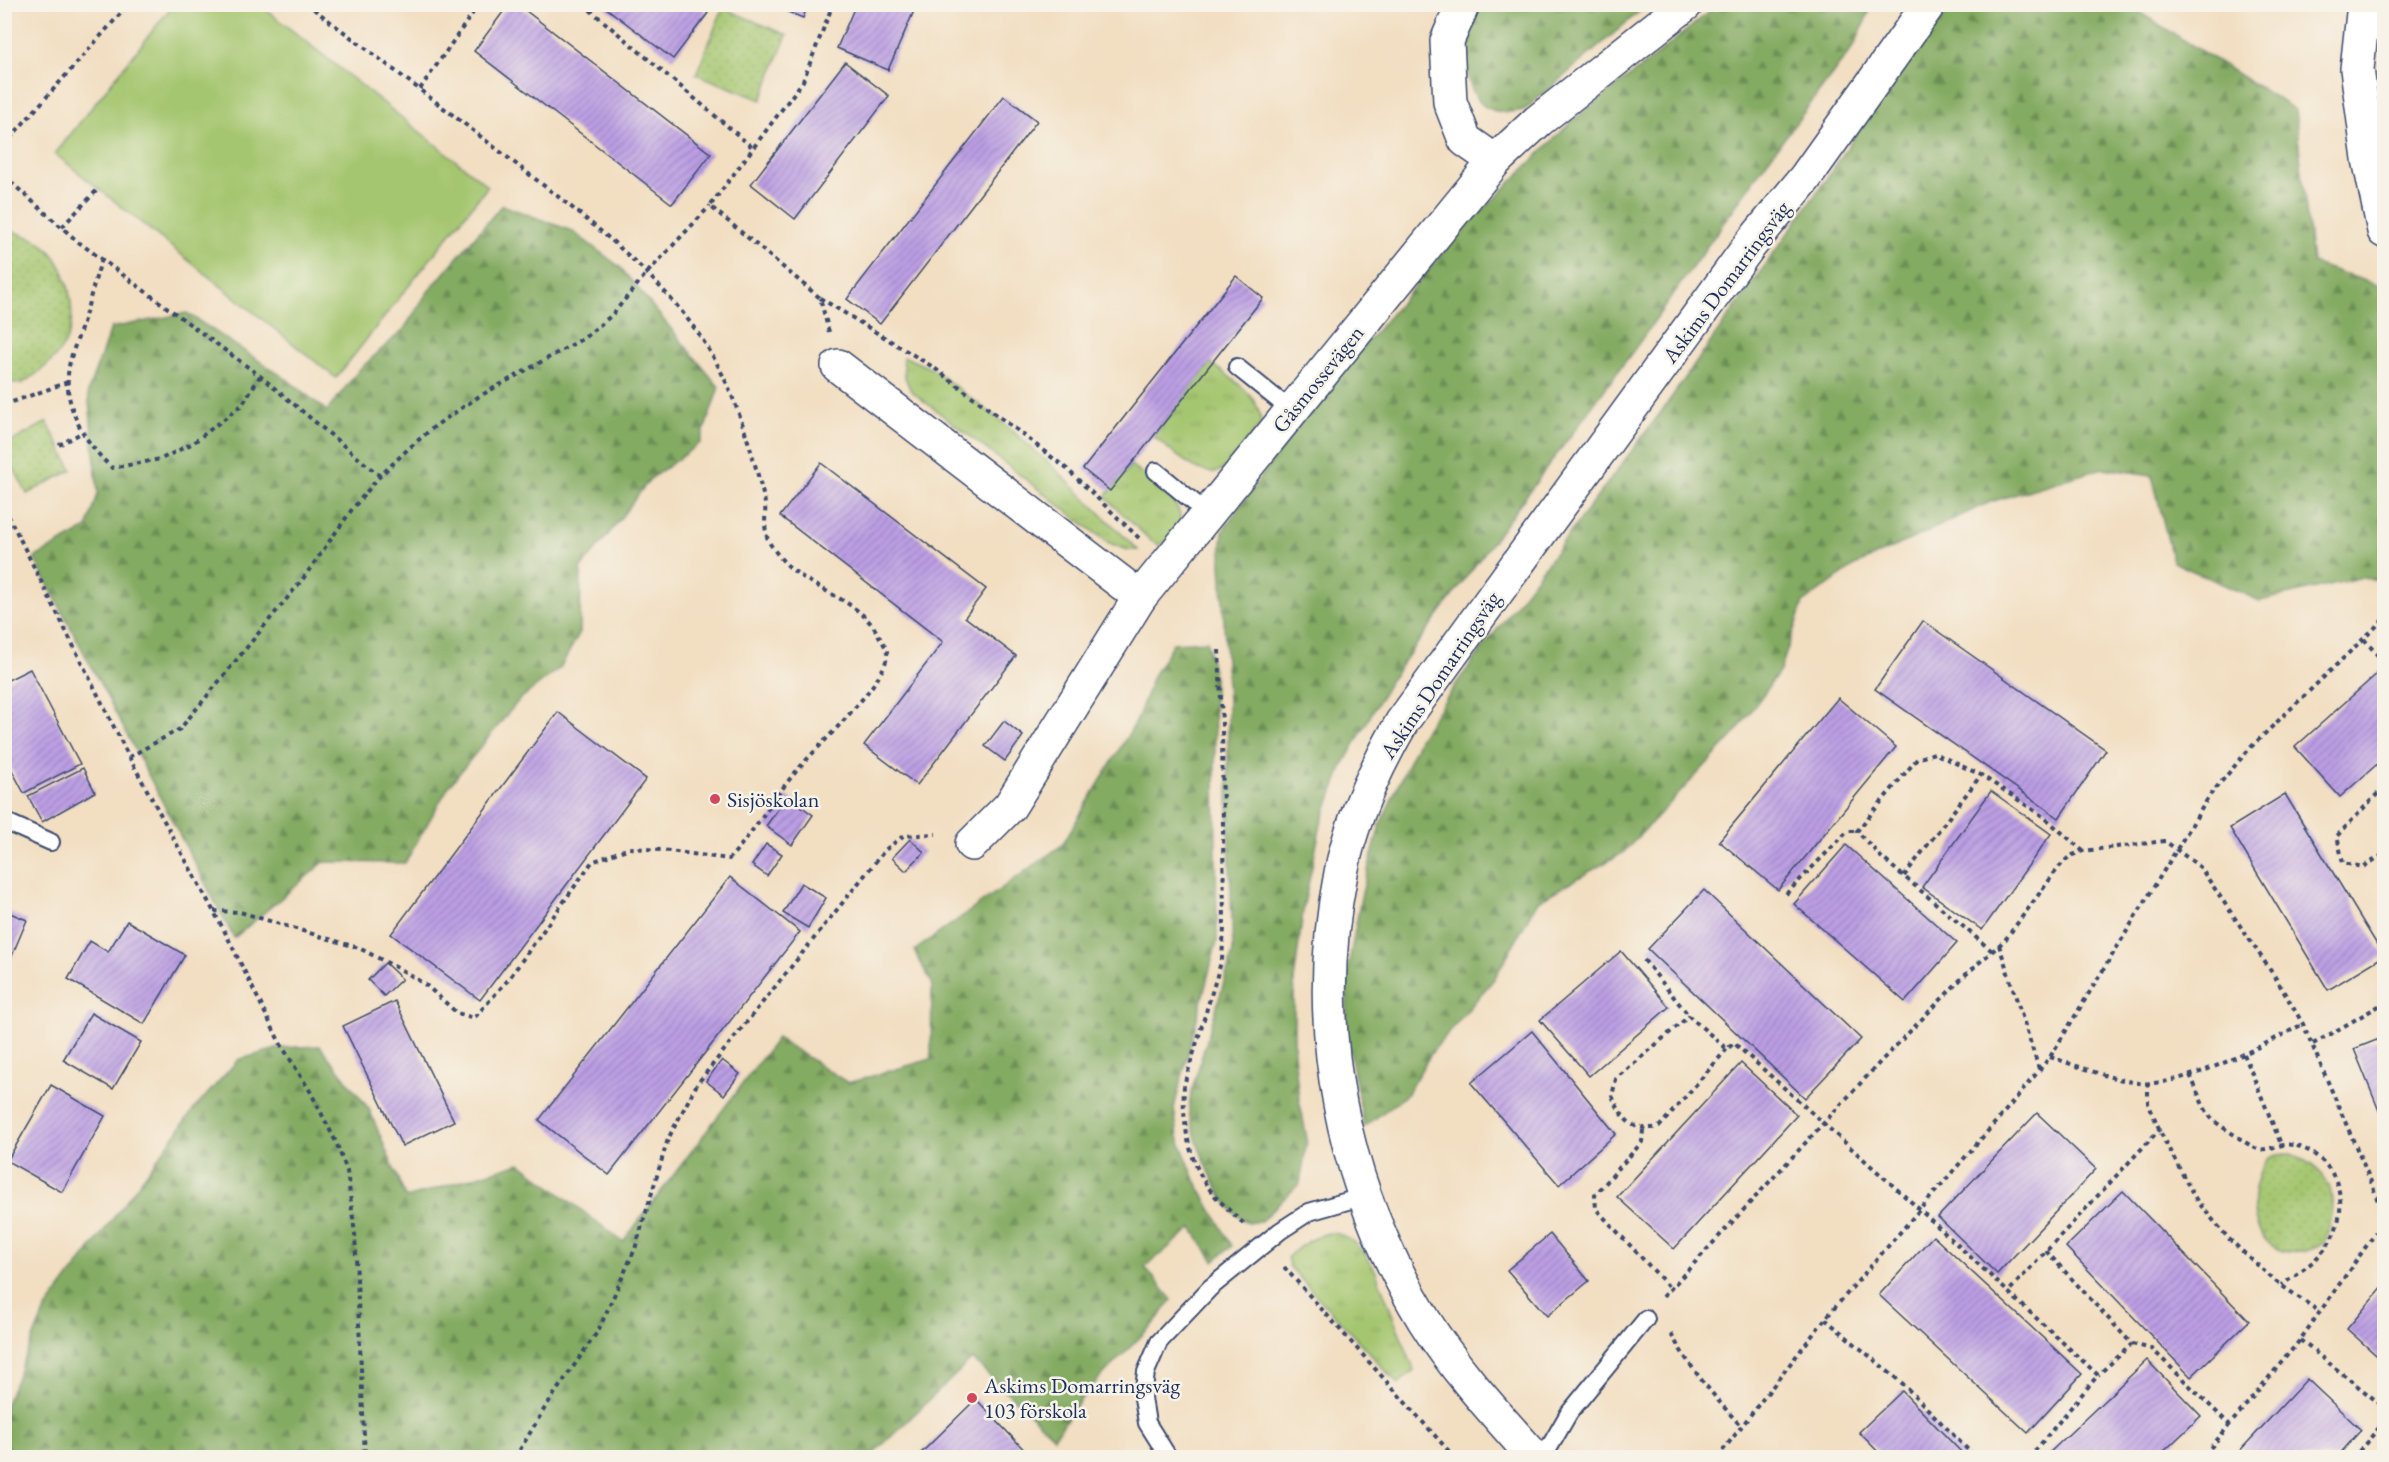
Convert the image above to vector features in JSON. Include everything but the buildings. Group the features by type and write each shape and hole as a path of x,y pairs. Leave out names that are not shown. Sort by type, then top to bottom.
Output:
{"street":[{"path":"1463,4 1447,41 1450,102 1465,140 1495,161"},
{"name":"Gåsmossevägen","path":"972,844 1010,806 1140,597 1495,161 1538,121 1686,4"},
{"name":"Askims Domarringsväg","path":"1535,1458 1463,1373 1425,1322 1396,1270 1365,1196 1336,1091 1330,1035 1329,976 1341,872 1370,783 1402,722 1750,245 1805,178 1929,4"},
{"path":"2364,4 2357,69 2369,159 2385,231"},
{"path":"838,366 1140,597"}],"lane":[{"path":"1237,367 1292,411"},
{"path":"1156,471 1208,513"},
{"path":"4,821 51,842"},
{"path":"1169,1458 1147,1423 1143,1398 1146,1372 1159,1342 1210,1288 1309,1212 1365,1196"},
{"path":"1543,1458 1569,1413 1646,1319"}],"path":[{"path":"4,145 129,4"},
{"path":"214,911 240,912 260,917 359,948 427,986 458,1013 474,1018 508,980 592,862 629,848 729,859 746,841 799,767 861,701 886,661 887,651 875,628 860,612 833,593 796,573 770,546 763,521 765,502 756,469 740,418 719,370 700,336 646,274 589,221 307,4"},
{"path":"420,89 479,4"},
{"path":"583,4 752,147"},
{"path":"129,757 180,729 302,580 353,508 380,476 435,426 478,397 584,338 612,315 646,274 710,206 802,81 832,4"},
{"path":"4,176 102,259 260,376 380,476"},
{"path":"62,227 98,189"},
{"path":"710,206 820,297 933,367 1067,469 1166,565"},
{"path":"102,259 72,355 68,394 82,432 112,468 161,459 193,443 242,405 260,376"},
{"path":"820,297 838,366"},
{"path":"4,405 68,382"},
{"path":"59,445 82,432"},
{"path":"4,507 129,757 214,911 279,1042 310,1090 336,1142 347,1171 355,1234 365,1458"},
{"path":"1717,1458 1824,1319 2049,1057 2210,795 2250,748 2385,619"},
{"path":"2364,639 2385,663"},
{"path":"1219,650 1224,928 1222,959 1184,1085 1183,1114 1196,1162 1210,1191 1265,1244 1455,1458"},
{"path":"1857,831 1917,759 1934,753 1981,775 2044,817 2083,851"},
{"path":"1904,876 1981,775"},
{"path":"2385,787 2337,836 2343,863 2363,867 2385,854"},
{"path":"1786,894 1848,831 1857,831 1881,857 1992,951"},
{"path":"515,1458 546,1406 598,1331 634,1250 668,1139 697,1084 885,850 903,836 931,833 972,844"},
{"path":"1646,1319 1670,1288 1714,1244 1963,977 1999,945 2070,856 2083,851 2165,841 2200,867 2303,1024 2383,1213 2378,1231 2300,1340 2202,1458"},
{"path":"1999,945 2039,1070"},
{"path":"1644,960 1689,1016 1727,1049"},
{"path":"2313,1044 2385,1003"},
{"path":"1689,1016 1616,1079 1612,1096 1624,1120 1643,1130 1659,1127 1734,1043 1919,1209 2098,1375"},
{"path":"2049,1057 2123,1080 2148,1082 2190,1075 2244,1054 2303,1024"},
{"path":"2244,1054 2281,1144"},
{"path":"2190,1075 2208,1113 2215,1121 2257,1149 2266,1150 2281,1144 2297,1146 2313,1153 2326,1164 2335,1178 2341,1198 2341,1212 2325,1249 2282,1286"},
{"path":"2148,1082 2148,1102 2198,1201 2229,1239 2282,1286 2320,1312"},
{"path":"2008,1292 2160,1129"},
{"path":"1643,1130 1642,1142 1595,1195 1596,1209 1670,1288"},
{"path":"2046,1251 2132,1344 2151,1350 2230,1425"},
{"path":"1664,1297 1665,1305"},
{"path":"1824,1319 1903,1384 1976,1458"},
{"path":"1669,1328 1686,1361 1742,1426"},
{"path":"2300,1340 2385,1407"},
{"path":"2029,1458 2098,1375 2132,1344"},
{"path":"2353,1458 2385,1422"},
{"path":"1442,1458 1450,1452"}],"green space":[{"path":"173,5 260,5 488,186 336,378 55,154"},
{"path":"1474,5 1647,5 1524,110 1499,112 1482,104 1476,97 1468,77 1462,40"},
{"path":"1717,5 1872,5 1855,44 1765,164 1636,347 1391,679 1343,765 1321,824 1304,904 1294,981 1294,1054 1299,1099 1307,1139 1300,1183 1260,1222 1248,1222 1237,1215 1227,1204 1218,1189 1202,1155 1189,1112 1191,1093 1233,952 1228,806 1228,702 1221,562 1223,530 1324,393 1458,235 1572,121"},
{"path":"1957,5 2128,5 2295,110 2312,263 2384,287 2384,580 2359,578 2260,601 2173,562 2152,475 2103,468 1990,502 1856,565 1803,603 1780,671 1733,736 1624,852 1538,901 1494,979 1432,1052 1406,1095 1364,1127 1346,1031 1348,969 1361,897 1380,825 1420,737 1459,680 1661,412 1832,171 1917,41"},
{"path":"723,8 787,35 761,100 696,74"},
{"path":"502,205 572,231 620,267 719,387 700,443 649,480 581,568 580,632 560,668 519,700 449,786 405,863 324,862 234,938 34,558 87,528 98,494 88,391 111,328 187,313 288,380 327,411 359,370 404,329 427,293"},
{"path":"5,229 27,236 47,248 61,267 71,304 70,328 59,353 35,375 21,384 5,381"},
{"path":"903,358 932,369 1000,420 1050,464 1138,550 1128,550 1107,542 911,391 905,377"},
{"path":"1211,363 1244,388 1256,404 1261,423 1231,462 1222,470 1214,472 1205,471 1186,462 1153,436"},
{"path":"47,422 72,470 27,494 5,451 5,445"},
{"path":"1131,465 1164,491 1177,507 1180,526 1167,541 1159,545 1151,541 1105,497"},
{"path":"1207,641 1214,676 1217,941 1174,1108 1178,1137 1195,1180 1232,1246 1214,1261 1192,1228 1145,1267 1172,1300 1155,1322 1086,1392 1054,1437 972,1359 873,1454 840,1455 839,1457 5,1457 5,1406 45,1310 195,1108 238,1060 280,1048 320,1046 369,1109 406,1198 520,1163 623,1242 777,1038 848,1083 931,1059 932,983 914,951 1062,845 1137,720 1153,676 1173,643"},
{"path":"2291,1154 2318,1170 2326,1179 2332,1201 2323,1244 2304,1251 2288,1252 2274,1247 2264,1238 2257,1225 2254,1193 2265,1162 2273,1156"},
{"path":"1329,1233 1339,1234 1351,1240 1364,1252 1375,1270 1414,1370 1398,1384 1290,1267 1287,1258 1311,1240"}],"place":[{"name":"Sisjöskolan","path":"715,799"},
{"name":"Askims Domarringsväg 103 förskola","path":"972,1398"}]}
